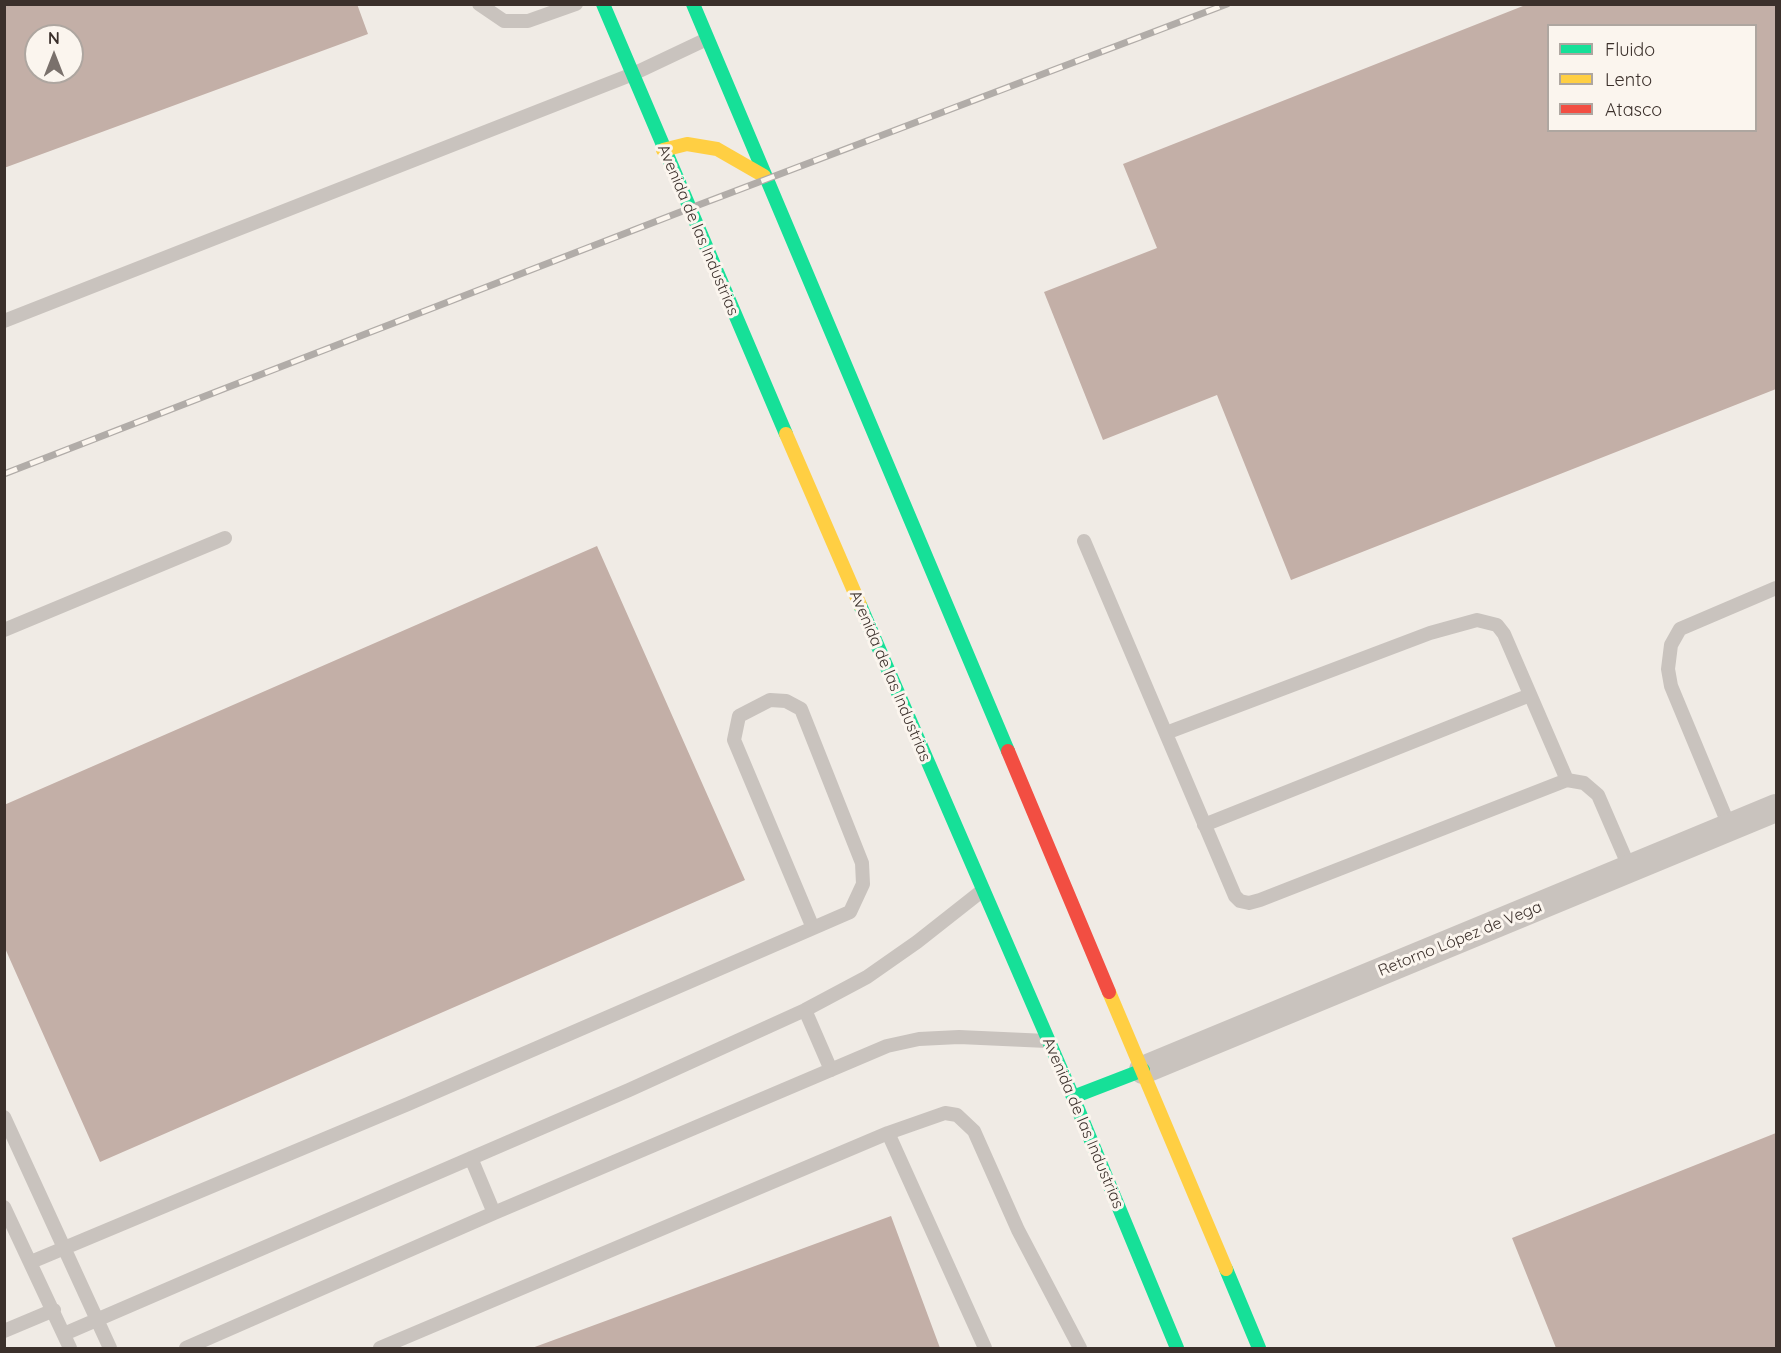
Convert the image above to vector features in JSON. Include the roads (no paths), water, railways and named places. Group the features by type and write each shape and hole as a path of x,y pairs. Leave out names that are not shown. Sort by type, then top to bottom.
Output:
{"main road":[{"name":"Avenida de las Industrias","path":"603,4 663,150 1073,1097 1177,1348"},
{"path":"693,4 1259,1348"},
{"path":"663,150 687,144 717,149 764,176"},
{"path":"1073,1097 1143,1070"}],"street":[{"name":"Retorno López de Vega","path":"1143,1070 1776,808"}],"lane":[{"path":"479,4 504,21 528,21 576,4"},
{"path":"4,321 633,74 707,39"},
{"path":"4,630 225,538"},
{"path":"1084,541 1235,896 1249,903 1567,780 1584,783 1598,795 1630,869"},
{"path":"1730,828 1671,686 1668,669 1671,645 1680,629 1776,588"},
{"path":"1166,733 1430,633 1477,620 1497,625 1504,634 1567,780"},
{"path":"1204,825 1530,695"},
{"path":"30,1262 408,1104 850,912 863,884 862,863 801,709 786,701 770,700 739,716 734,740 813,928"},
{"path":"64,1334 805,1010 867,977 917,942 983,890"},
{"path":"805,1010 831,1070"},
{"path":"186,1348 494,1213 886,1046 919,1039 959,1036 1049,1041"},
{"path":"380,1348 888,1133 945,1113 957,1115 974,1131 1018,1230 1080,1348"},
{"path":"4,1117 110,1348"},
{"path":"888,1133 985,1348"},
{"path":"471,1158 494,1213"},
{"path":"4,1207 70,1348"},
{"path":"4,1331 54,1310"}],"railway":[{"path":"4,474 688,209 1227,4"}]}
